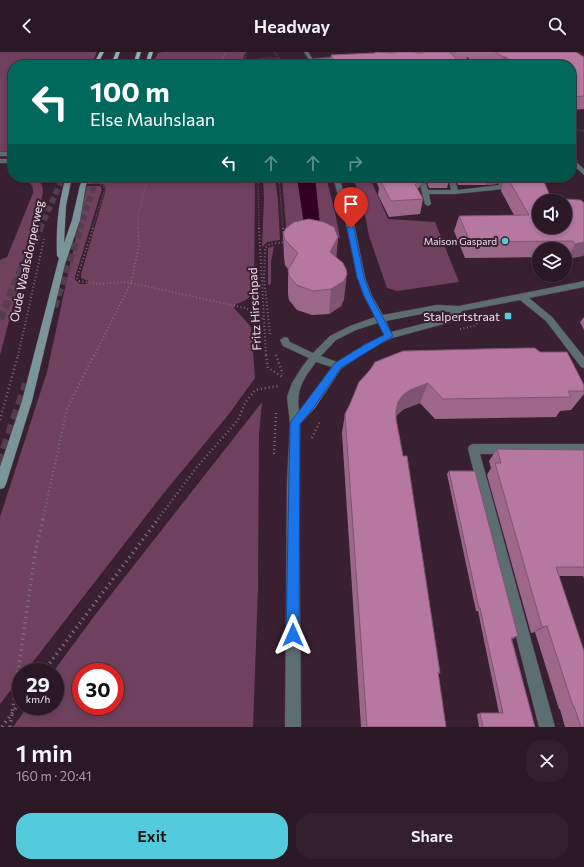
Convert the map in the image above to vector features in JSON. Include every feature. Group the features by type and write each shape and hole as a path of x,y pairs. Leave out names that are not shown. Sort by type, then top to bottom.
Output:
{"main road":[{"name":"Oude Waalsdorperweg","path":"61,264 60,222 67,182"},
{"name":"Oude Waalsdorperweg","path":"0,484 27,401 61,264 76,220 84,182"}],"street":[{"path":"306,52 312,60 352,56"},
{"path":"456,52 466,60"},
{"path":"576,165 584,174"},
{"path":"337,182 351,228 360,277 368,296 389,336"},
{"path":"423,182 428,204"},
{"path":"452,182 455,192"},
{"path":"425,192 455,192 503,187 500,182"},
{"path":"292,727 293,483 295,423 292,397 297,384 314,357 333,338 353,328 380,318 437,308 459,309 584,284"},
{"path":"522,296 549,320 584,364"},
{"path":"295,423 311,405 338,366 366,347 389,336 448,320 459,309"},
{"path":"285,340 286,344 294,349 338,366"},
{"path":"548,727 473,449 584,449"}],"path":[{"path":"246,52 245,60 270,58"},
{"path":"275,52 278,58"},
{"name":"Oude Waalsdorperweg","path":"51,182 54,188 66,186"},
{"path":"20,663 34,554 66,409 131,283 139,245 138,214 147,182"},
{"name":"Fritz Hirschpad","path":"258,182 261,290 264,320 265,357 268,368 285,378 274,350"},
{"path":"279,182 284,242"},
{"path":"83,185 102,185 105,189 77,278 79,281 97,284 124,282 131,283 245,308 254,312 264,320"},
{"name":"Oude Waalsdorperweg","path":"0,420 16,366 45,236"},
{"path":"270,335 264,278 265,248 270,244 291,242"},
{"path":"459,330 474,326 483,319 494,302"},
{"path":"50,663 197,467 238,420 245,403 255,390 282,386"},
{"path":"310,443 322,418"},
{"path":"2,727 12,713"},
{"path":"10,727 12,715"}],"shaded area":[{"path":"0,52 97,52 93,60 8,60 8,152 0,152"},
{"path":"245,52 243,60 154,60 158,53"},
{"path":"29,182 40,182 43,188 43,193 0,355 0,260 7,257 33,193 33,187"},
{"path":"88,182 255,182 254,291 249,298 236,304 234,308 251,327 255,378 229,414 163,494 32,663 12,663 12,689 0,704 0,517 47,372 87,186 100,186 102,189 75,277 75,280 80,284 87,284 88,281 81,278 81,274 106,189 103,184 87,184"},
{"path":"263,182 276,182 280,240 267,242 262,247"},
{"path":"282,182 298,182 305,230 320,226 316,182 327,182 340,238 287,239"},
{"path":"298,182 316,182 320,226 305,230"},
{"path":"355,182 372,182 388,219 435,222 459,282 397,291 387,288 369,236 364,210"},
{"path":"274,246 271,262 271,284 268,285 268,248"},
{"path":"262,402 259,433 258,588 253,727 13,727 22,715 64,715 64,663 60,663 95,615"}],"building":[{"path":"450,52 457,60 334,60 331,55"},
{"path":"495,52 576,52 584,57 584,96 576,97 576,60 510,60 506,57 503,57"},
{"path":"381,182 416,182 417,184 415,184 423,199 391,201"},
{"path":"510,182 544,182 549,194 532,194 532,234 572,234 572,199 581,200 584,203 584,242 575,244 573,241 470,242 459,216 529,215"},
{"path":"309,219 324,222 334,227 338,237 330,252 343,263 347,274 344,281 331,289 313,291 297,285 289,276 288,270 298,253 285,240 283,233 286,228 294,222"},
{"path":"535,348 540,352 567,352 584,385 584,391 568,391 571,397 443,399 428,383 410,390 403,395 398,402 396,419 403,456 407,456 440,673 438,672 446,727 367,727 345,414 359,382 375,362 403,351"},
{"path":"497,449 584,450 584,567 556,567 584,651 584,727 581,727 573,706 547,626 542,627 495,463 501,463"},
{"path":"449,471 475,471 518,636 511,638 535,727 483,727 480,713 503,713"}],"tunnel":[{"path":"40,229 61,182"},
{"path":"80,229 95,182"},
{"path":"0,319 40,228"},
{"path":"54,307 80,228"},
{"path":"0,464 27,384"}],"place":[{"name":"Maison Gaspard","path":"505,241"},
{"name":"Stalpertstraat","path":"508,316"}],"route":[{"path":"293,635 293,483 295,423 311,405 318,392 338,366 366,347 389,336 368,296 360,277 351,228"}]}
